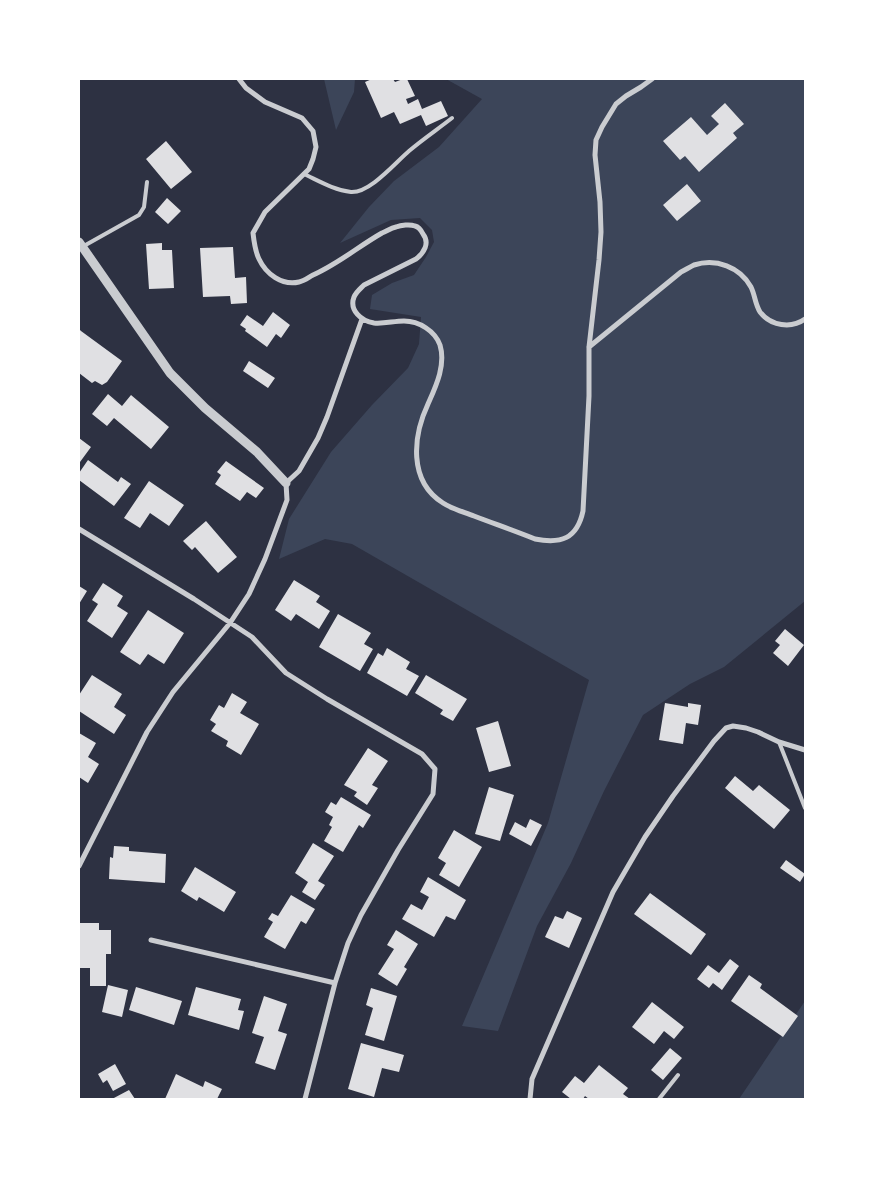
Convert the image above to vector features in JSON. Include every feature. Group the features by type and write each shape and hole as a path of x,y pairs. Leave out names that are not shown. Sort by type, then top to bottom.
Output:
{"street":[{"path":"239,79 246,88 265,102 302,118 313,131 316,147 314,159 309,169 265,212 253,233 259,260 265,269 276,279 299,282 322,272 369,240 395,227 408,225 420,228 427,243 420,256 364,286 354,296 352,305 354,312 362,319 373,323 405,321 418,324 429,330 439,343 442,361 440,375 422,416 416,446 420,475 425,486 441,503 535,539 548,542 568,537 575,530 583,512 589,396 589,347 601,232 595,155 596,140 616,104 652,79"},
{"path":"79,866 147,732 173,692 230,623 250,594 287,500 286,483 257,452 204,408 170,373 81,245"},
{"path":"589,347 681,272 694,265 708,262 730,267 740,273 752,290 756,304 768,319 778,324 788,325 805,319"},
{"path":"286,483 299,470 318,438 327,418 362,319"},
{"path":"79,529 194,599 252,637 286,673 422,754 435,769 433,794 361,915 348,944 335,983 305,1099"},
{"path":"530,1099 532,1079 613,892 645,837 714,741 726,728 733,726 758,732 779,742 805,750"},
{"path":"151,940 335,983"}],"lane":[{"path":"304,174 334,188 352,192 363,189 378,179 410,150 452,118"},
{"path":"81,245 139,215 144,207 148,182"},
{"path":"779,742 805,808"},
{"path":"659,1099 678,1075"}],"shaded area":[{"path":"324,79 355,79 354,92 336,130"},
{"path":"446,79 805,79 805,601 724,667 690,684 643,715 604,791 571,863 537,926 498,1031 462,1026 548,823 589,680 352,544 325,539 279,559 289,519 331,452 372,405 408,368 419,344 421,317 370,309 372,295 392,283 414,275 434,242 432,230 420,218 391,220 340,243 369,207 394,181 439,147 482,99"},
{"path":"805,1001 805,1099 739,1099"}],"building":[{"path":"372,79 393,79 395,82 407,79 415,96 406,99 408,104 418,99 422,109 441,101 448,116 426,126 421,115 400,124 394,112 381,118 365,82"},
{"path":"725,103 744,124 733,133 737,138 699,172 685,156 680,160 663,141 691,117 707,135 719,124 711,116"},
{"path":"166,141 192,172 171,189 146,159"},
{"path":"687,184 701,201 677,221 663,205"},
{"path":"167,198 181,211 168,224 155,212"},
{"path":"162,243 162,250 172,250 174,288 149,289 146,244"},
{"path":"233,247 235,278 246,277 247,303 231,304 230,296 203,297 200,248"},
{"path":"273,312 290,325 281,338 276,334 267,347 240,325 247,315 263,326"},
{"path":"79,329 122,361 107,382 102,385 95,381 92,383 79,373"},
{"path":"249,361 275,378 268,388 243,371"},
{"path":"108,394 122,406 131,395 169,427 151,449 114,418 107,426 92,414"},
{"path":"79,438 91,447 80,462 79,461"},
{"path":"88,460 118,482 121,477 131,484 114,506 79,480 79,473"},
{"path":"226,461 264,488 256,498 247,492 240,501 215,484 221,475 217,472"},
{"path":"149,481 184,505 169,526 150,513 140,528 124,518"},
{"path":"206,521 237,557 218,573 195,547 192,550 183,541"},
{"path":"294,580 320,596 316,602 330,611 319,629 296,614 291,621 275,610"},
{"path":"103,583 123,596 117,606 128,613 112,638 87,621 98,604 92,600"},
{"path":"79,586 87,591 79,604"},
{"path":"148,610 184,633 164,664 148,654 140,665 120,652"},
{"path":"338,614 371,633 364,644 373,649 360,671 319,647"},
{"path":"785,629 804,645 788,666 773,653 780,645 775,641"},
{"path":"387,648 410,662 406,669 419,676 407,696 367,673 378,653 383,656"},
{"path":"92,675 122,694 114,707 126,715 114,734 79,711 79,695"},
{"path":"426,675 467,699 453,721 440,714 443,710 415,693"},
{"path":"232,693 247,702 240,713 259,724 241,755 226,746 228,741 211,731 216,724 210,720 219,705 224,708"},
{"path":"665,703 688,707 688,703 701,705 698,725 686,723 683,744 659,740"},
{"path":"498,721 511,766 489,772 476,728"},
{"path":"79,733 96,743 88,757 99,764 88,783 79,777"},
{"path":"368,748 388,761 372,785 378,788 367,805 354,796 357,792 344,785"},
{"path":"735,776 753,791 759,785 790,810 774,829 725,788"},
{"path":"489,787 514,795 500,841 475,834"},
{"path":"341,797 371,815 363,828 359,825 343,852 324,841 332,827 329,825 333,817 325,812 331,802 336,805"},
{"path":"530,819 542,825 531,846 509,834 515,822 526,828"},
{"path":"454,830 482,847 459,887 439,875 446,863 438,858"},
{"path":"313,843 334,856 318,881 325,885 315,900 302,892 308,882 295,873"},
{"path":"114,846 129,847 129,851 166,854 165,883 109,879 110,857 113,858"},
{"path":"786,860 805,874 800,882 780,868"},
{"path":"195,867 236,892 224,912 199,897 197,901 181,891"},
{"path":"428,877 466,900 455,920 446,916 434,937 402,919 411,904 422,910 429,897 420,892"},
{"path":"650,893 706,934 691,955 634,914"},
{"path":"291,895 315,909 306,924 301,921 285,949 264,937 273,922 268,919 272,913 278,916"},
{"path":"567,911 582,918 569,948 545,937 555,916 563,919"},
{"path":"80,923 99,923 99,930 111,930 111,954 106,954 106,986 90,986 90,968 80,968"},
{"path":"396,930 418,944 404,967 407,969 397,986 378,974 394,949 387,945"},
{"path":"730,959 739,966 722,990 713,983 709,988 697,979 708,965 719,973"},
{"path":"749,975 762,984 760,988 798,1016 783,1037 731,1001"},
{"path":"108,985 128,990 122,1017 102,1012"},
{"path":"136,987 182,1001 174,1025 129,1010"},
{"path":"196,987 241,999 238,1010 244,1011 239,1030 188,1015"},
{"path":"371,988 397,996 384,1041 365,1035 373,1008 366,1005"},
{"path":"264,996 287,1004 278,1031 287,1034 275,1070 255,1063 264,1037 252,1033"},
{"path":"652,1002 684,1027 674,1039 664,1031 654,1044 632,1027"},
{"path":"361,1043 404,1055 399,1072 382,1068 374,1097 348,1089"},
{"path":"670,1048 682,1058 663,1080 651,1070"},
{"path":"115,1064 126,1084 113,1091 107,1080 103,1083 98,1074"},
{"path":"599,1065 628,1088 623,1094 630,1099 589,1099 585,1096 583,1099 571,1099 562,1092 575,1076 584,1083"},
{"path":"176,1074 203,1087 205,1081 222,1089 217,1099 165,1099"},
{"path":"129,1090 135,1099 112,1099"}]}
